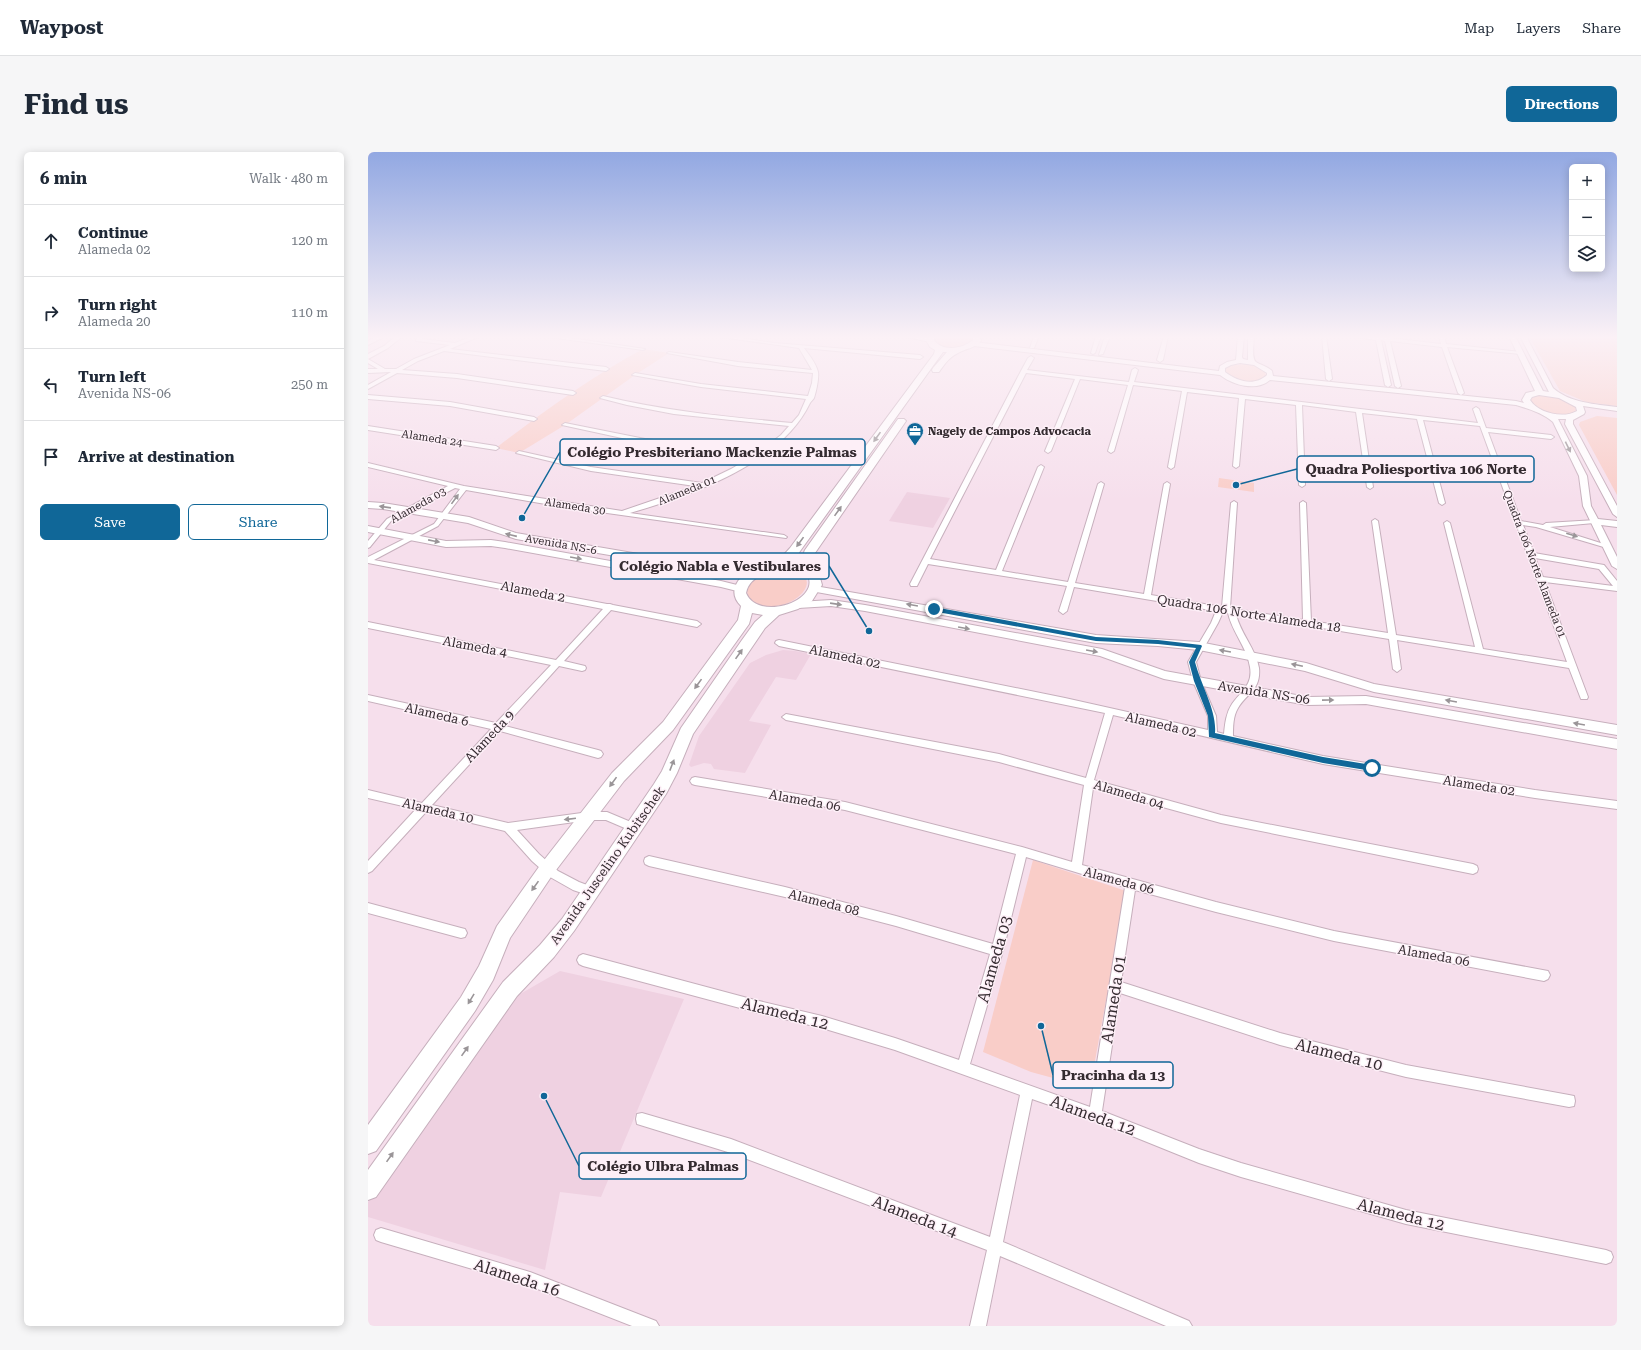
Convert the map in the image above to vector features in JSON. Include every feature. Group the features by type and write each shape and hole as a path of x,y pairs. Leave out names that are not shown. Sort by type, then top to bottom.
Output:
{"main road":[{"path":"781,564 794,551 911,391"},
{"path":"806,568 805,564 809,553 922,391"},
{"path":"368,1143 468,1004 486,973 503,932 547,869 627,766 668,726 744,621 744,597 744,583 756,571 768,566 781,564 799,565 806,568 813,574 816,581 815,588 809,598 798,605 787,609 764,611 744,597"},
{"name":"Avenida Juscelino Kubitschek","path":"368,1189 497,1006 510,989 557,940 660,788 669,773 686,732 760,625 775,611"}],"street":[{"path":"558,391 573,393"},
{"path":"742,391 811,398"},
{"name":"Alameda 01","path":"619,513 647,506 702,486 758,456 786,434 794,425 808,404 813,391"},
{"path":"914,584 1014,391"},
{"path":"1048,451 1072,391"},
{"path":"1111,451 1127,391"},
{"path":"1171,467 1185,391"},
{"path":"1191,391 1420,417 1550,437"},
{"path":"1236,466 1242,397 1241,391"},
{"path":"1242,397 1244,391"},
{"path":"1404,391 1517,404 1561,417 1592,412 1617,414"},
{"path":"1441,391 1526,398 1536,394 1539,391"},
{"path":"1552,391 1558,396 1576,404 1617,410"},
{"path":"1536,394 1558,396"},
{"path":"368,397 450,404 534,419"},
{"path":"603,398 635,406 677,413 794,425"},
{"path":"1526,398 1526,402 1531,407"},
{"path":"1299,403 1302,485"},
{"path":"1576,404 1580,408 1576,415 1569,420 1569,424 1617,514"},
{"name":"Quadra 106 Norte Alameda 01","path":"1476,409 1584,697"},
{"path":"1358,410 1370,487"},
{"path":"1548,414 1556,422 1583,476 1585,501 1617,566"},
{"path":"1420,417 1442,503"},
{"path":"565,425 646,441 758,456"},
{"name":"Alameda 24","path":"368,428 496,448"},
{"path":"519,453 590,469 702,486"},
{"name":"Alameda 30","path":"368,466 464,488 619,513 784,537"},
{"path":"998,573 1041,467"},
{"path":"1063,611 1100,484"},
{"path":"1147,597 1168,484"},
{"name":"Alameda 03","path":"368,546 389,520 455,485"},
{"name":"Alameda 03","path":"368,561 436,525 464,488"},
{"path":"1212,735 1212,716 1197,681 1192,662 1199,646 1226,610 1234,503"},
{"path":"1303,503 1307,623"},
{"name":"Avenida NS-6","path":"368,505 479,523 506,534 529,539 732,573 743,574 756,571"},
{"path":"1375,521 1396,669"},
{"path":"1519,523 1537,525 1594,521 1617,524"},
{"path":"1447,523 1480,651"},
{"path":"1537,525 1617,549"},
{"name":"Avenida NS-6","path":"368,529 446,544 491,543 505,545 721,584 744,597"},
{"path":"1531,555 1601,567 1617,587"},
{"name":"Alameda 2","path":"368,561 698,624"},
{"name":"Quadra 106 Norte Alameda 18","path":"926,561 1572,666"},
{"path":"1540,579 1617,587"},
{"path":"815,588 1096,639 1158,642 1199,646 1250,655 1306,667 1374,688 1617,730"},
{"name":"Avenida NS-06","path":"798,605 831,603 865,608 1102,653 1164,675 1307,701 1366,700 1617,744"},
{"name":"Alameda 9","path":"368,868 610,606"},
{"path":"1226,610 1255,665 1255,678 1250,690 1235,706 1230,718 1228,739"},
{"name":"Alameda 4","path":"368,625 582,668"},
{"name":"Alameda 02","path":"779,643 1065,701 1323,760 1536,794 1617,805"},
{"name":"Alameda 6","path":"368,698 497,727 598,754"},
{"path":"1076,868 1089,782 1110,712"},
{"name":"Alameda 04","path":"786,717 999,758 1089,782 1186,811 1473,869"},
{"name":"Alameda 06","path":"695,781 845,806 1022,851 1131,884 1216,907 1334,936 1544,975"},
{"name":"Alameda 10","path":"368,794 508,827 588,816 607,816 634,828"},
{"path":"508,827 547,869 569,884 591,891"},
{"name":"Alameda 03","path":"963,1067 997,951 1022,851"},
{"name":"Alameda 08","path":"648,861 792,894 896,921 997,951"},
{"name":"Alameda 01","path":"1095,1115 1131,884"},
{"path":"368,908 462,933"},
{"name":"Alameda 12","path":"583,960 754,1006 822,1022 895,1044 1095,1115 1199,1156 1241,1170 1406,1217 1606,1257"},
{"name":"Alameda 10","path":"1115,986 1280,1039 1369,1062 1406,1071 1569,1101"},
{"path":"978,1326 1027,1092"},
{"name":"Alameda 14","path":"642,1119 731,1146 994,1246 1184,1326"},
{"name":"Alameda 16","path":"381,1235 530,1279 651,1326"}],"shaded area":[{"path":"576,391 613,391 565,425 519,453 496,448 531,421"},
{"path":"1560,391 1617,391 1617,406 1586,402"},
{"path":"1543,395 1562,398 1575,406 1576,412 1557,415 1545,412 1534,405 1530,400 1535,396"},
{"path":"1597,416 1617,418 1617,495 1579,425 1580,422"},
{"path":"1219,478 1254,483 1254,492 1218,487"},
{"path":"907,492 950,498 933,528 889,521"},
{"path":"781,568 796,571 804,576 807,583 804,590 798,597 789,603 778,606 765,606 757,604 751,600 747,591 751,581 763,572"},
{"path":"783,650 811,654 796,680 776,677 749,721 771,725 745,773 714,769 711,764 704,763 691,767 689,765 699,736 750,663 766,655"},
{"path":"1033,860 1126,891 1090,1088 1031,1072 983,1052"},
{"path":"560,971 684,999 601,1197 560,1192 545,1270 368,1217 368,1202 515,997"}],"place":[{"name":"Nagely de Campos Advocacia","path":"915,446"},
{"name":"Quadra Poliesportiva 106 Norte","path":"1236,485"},
{"name":"Colégio Presbiteriano Mackenzie Palmas","path":"522,518"},
{"name":"Colégio Nabla e Vestibulares","path":"869,631"},
{"name":"Pracinha da 13","path":"1041,1026"},
{"name":"Colégio Ulbra Palmas","path":"544,1096"}],"route":[{"path":"934,609 1096,639 1158,642 1199,646 1192,662 1197,681 1212,716 1212,735 1323,760 1372,768"}]}
